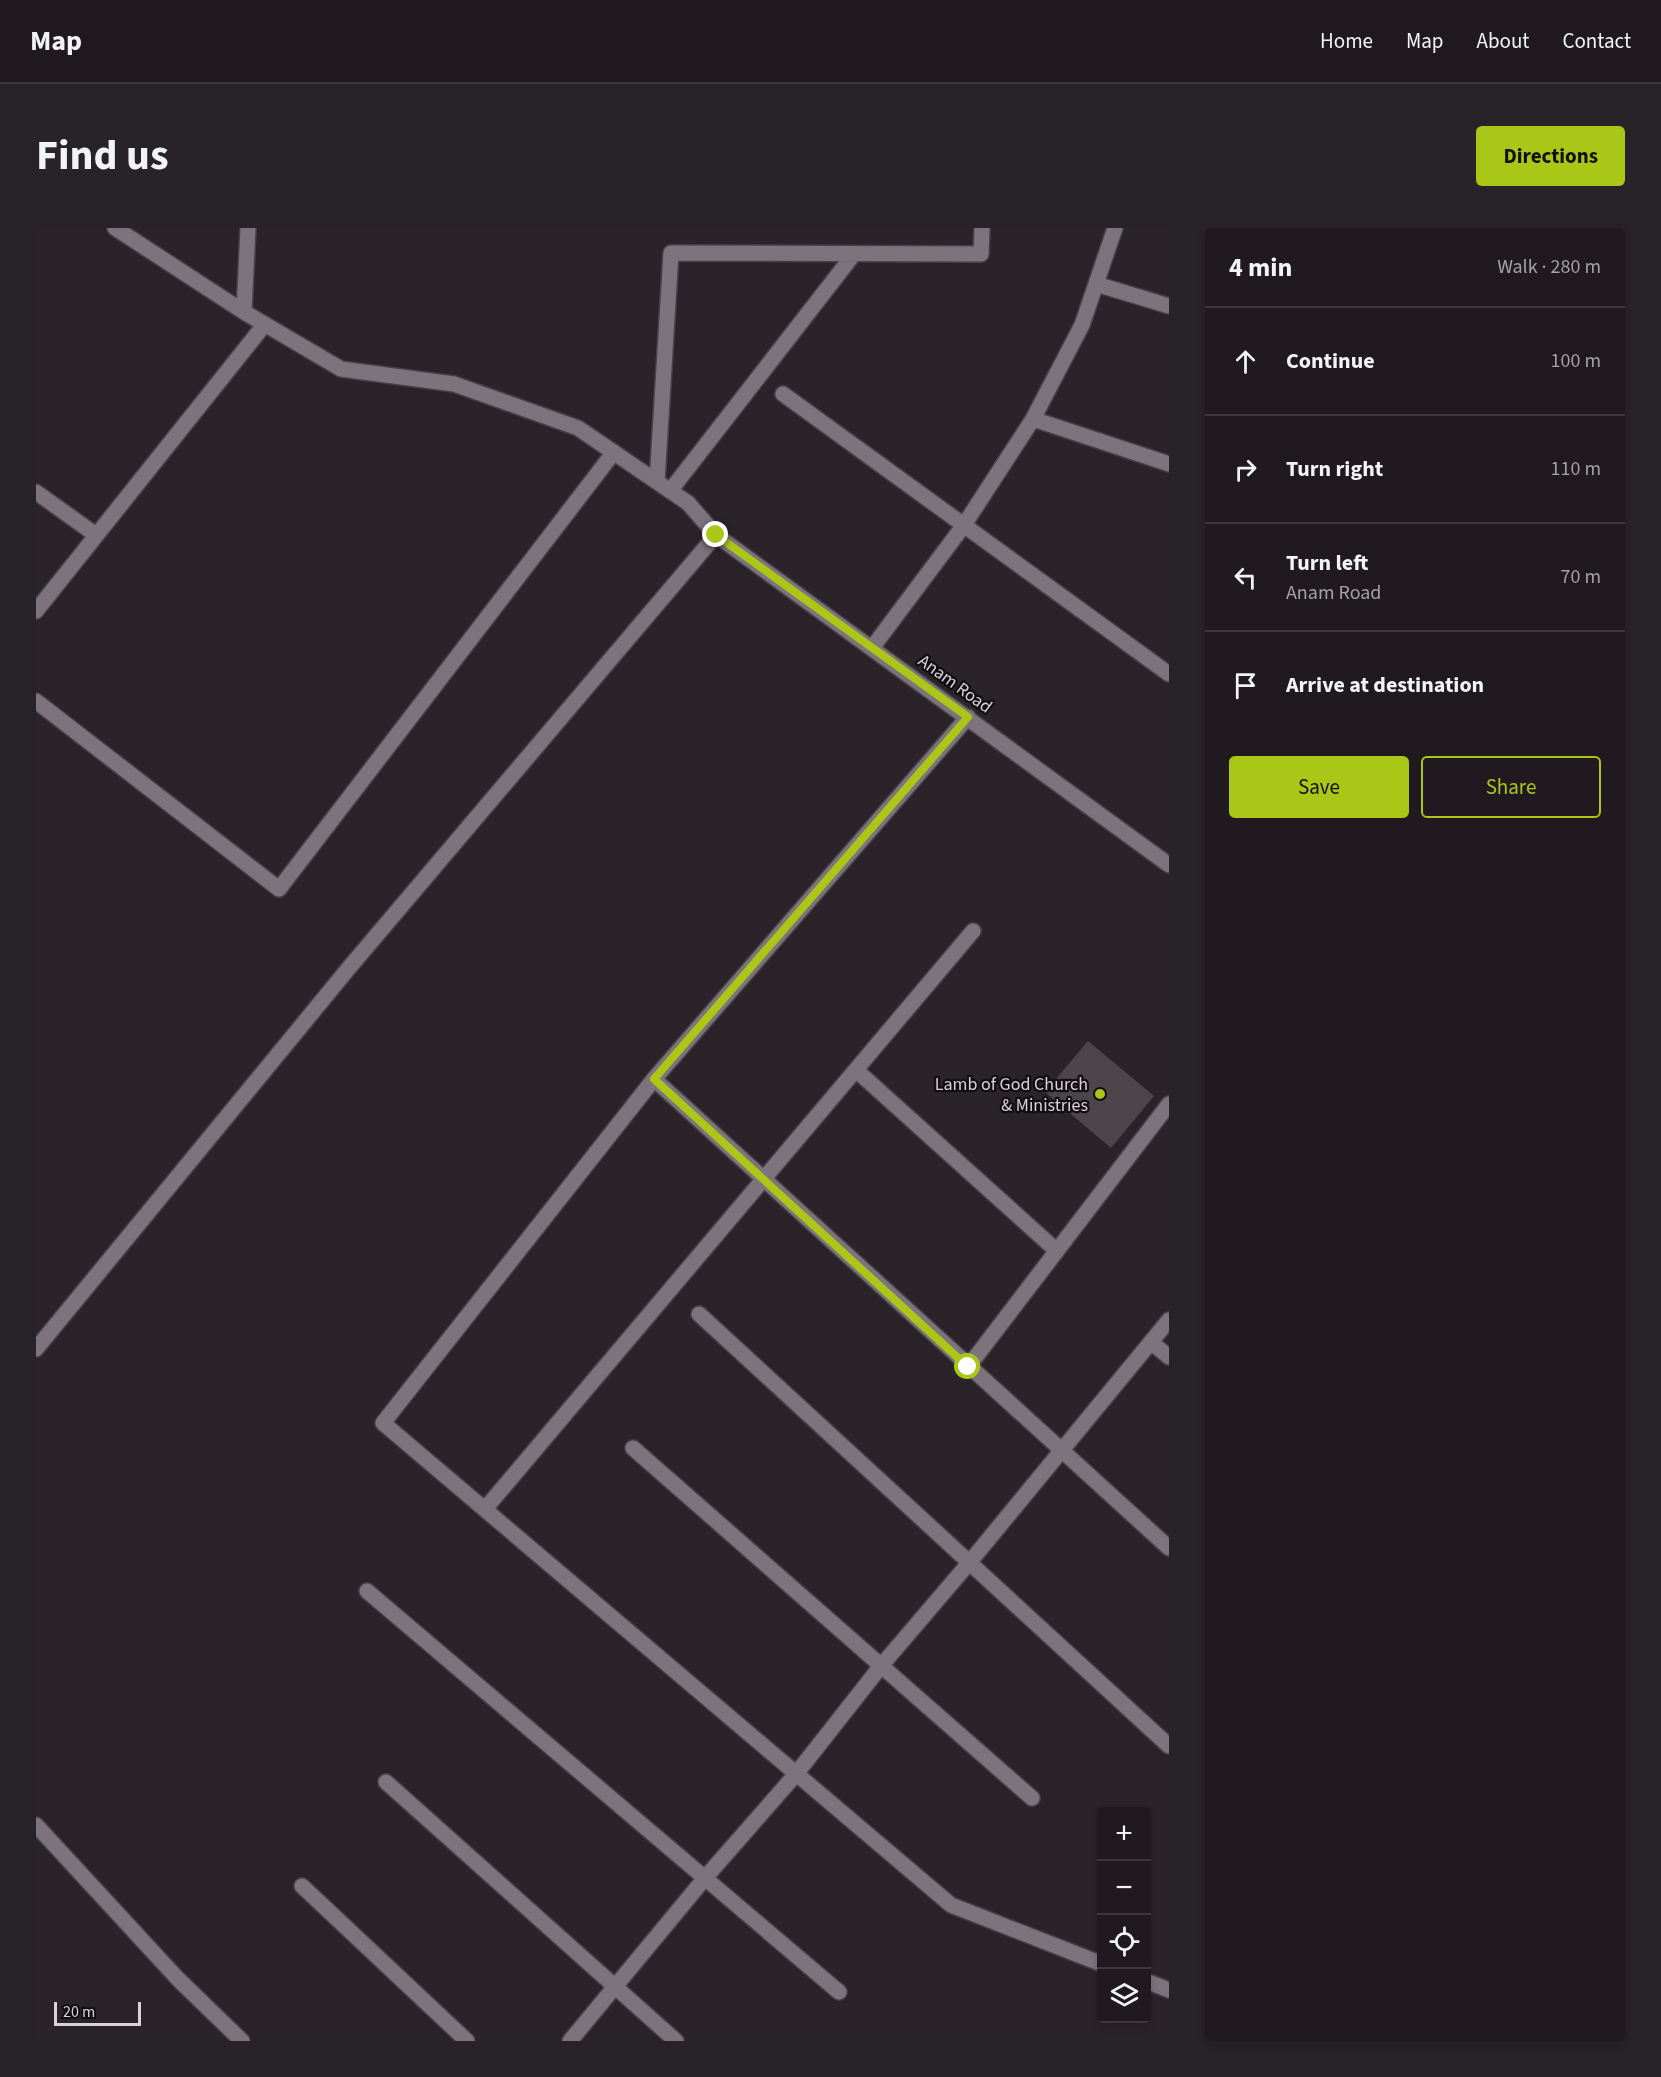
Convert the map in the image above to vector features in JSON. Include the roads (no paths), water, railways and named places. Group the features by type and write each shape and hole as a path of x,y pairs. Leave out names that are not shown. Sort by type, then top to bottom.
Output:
{"street":[{"name":"Anam Road","path":"115,228 244,312 341,369 454,384 578,428 688,503 716,535 1169,865"},
{"path":"244,312 248,228"},
{"path":"657,482 671,253 981,254 982,228"},
{"path":"872,648 963,525 1033,418 1082,325 1114,228"},
{"path":"670,491 854,254"},
{"path":"1096,284 1169,306"},
{"path":"36,610 265,324"},
{"path":"783,394 1169,674"},
{"path":"1033,418 1169,464"},
{"path":"36,701 279,889 614,452"},
{"path":"36,492 96,535"},
{"path":"36,1349 348,969 716,535"},
{"path":"968,717 654,1079 383,1423 951,1905 1097,1962"},
{"path":"485,1509 973,931"},
{"path":"856,1070 1057,1251"},
{"path":"654,1079 1169,1548"},
{"path":"968,1367 1169,1104"},
{"path":"699,1314 1169,1746"},
{"path":"570,2041 705,1878 796,1774 881,1666 1169,1320"},
{"path":"1151,1342 1169,1357"},
{"path":"633,1448 1032,1798"},
{"path":"367,1591 839,1992"},
{"path":"386,1782 676,2041"},
{"path":"36,1825 178,1979 242,2041"},
{"path":"302,1886 467,2041"},
{"path":"1151,1984 1169,1990"}],"place":[{"name":"Lamb of God Church & Ministries","path":"1100,1094"}]}
